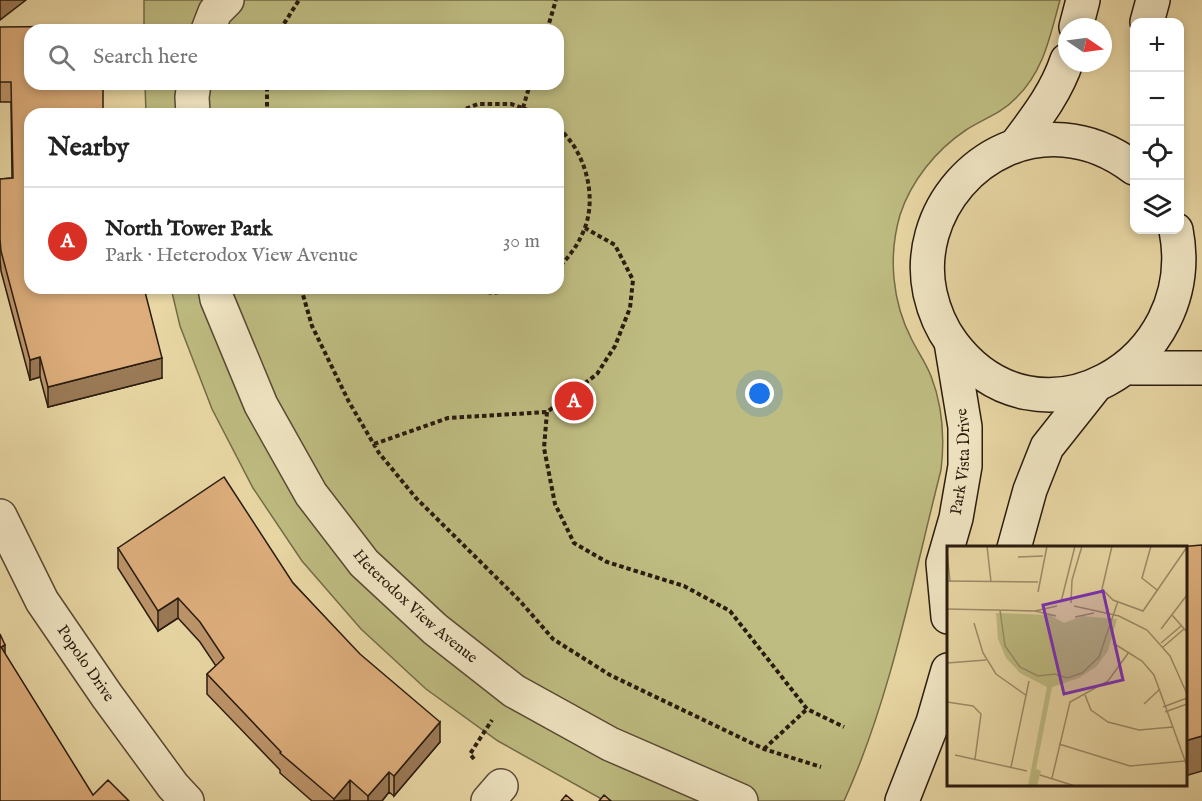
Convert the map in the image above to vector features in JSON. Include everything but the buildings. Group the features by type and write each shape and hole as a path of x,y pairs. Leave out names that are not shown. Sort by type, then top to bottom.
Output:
{"street":[{"path":"210,24 215,12 227,0"},
{"path":"1078,18 1083,0"},
{"path":"1148,18 1153,0"},
{"path":"1016,146 1047,103 1063,72"},
{"path":"193,90 193,108"},
{"path":"1130,165 1110,152 1079,142 1047,140 1016,146 987,159 968,174 952,192 937,219 928,250 928,282 936,314 951,342 972,365 1014,389 1054,395 1093,389 1108,383 1133,368 1156,343 1172,315 1181,284 1181,252 1186,242"},
{"name":"Heterodox View Avenue","path":"216,294 261,405 311,494 364,563 435,629 514,691 610,744 741,801"},
{"name":"Park Vista Drive","path":"948,546 956,518 965,466 965,427 951,342"},
{"path":"1133,368 1202,368"},
{"path":"1015,546 1030,490 1047,447 1093,389"},
{"name":"Popolo Drive","path":"0,516 42,601 172,786 187,801"},
{"name":"Park Vista Drive","path":"947,549 943,563 947,606"},
{"path":"902,801 933,722 947,673"}],"path":[{"path":"284,24 299,0"},
{"path":"549,24 556,0"},
{"path":"267,90 267,108"},
{"path":"468,108 478,104 511,104 523,108 528,90"},
{"path":"564,133 584,164 590,196 585,228 572,255 564,262"},
{"path":"374,444 448,417 547,412 597,374 615,346 630,308 633,280 615,245 585,228"},
{"path":"303,294 312,326 349,402 374,444 416,498 520,601 553,639 610,675 764,748 821,767"},
{"path":"547,412 544,448 555,504 574,543 607,562 684,586 730,611 807,709 844,727"},
{"path":"494,794 470,754 514,691"},
{"path":"764,748 807,709"}],"shaded area":[{"path":"144,0 1060,0 1040,65 1026,88 1005,108 966,130 935,157 918,178 900,215 893,263 896,295 905,325 929,371 938,399 943,434 941,470 888,680 861,762 844,801 605,801 498,741 426,689 361,629 302,561 253,488 212,409 180,326 172,294 564,294 564,108 146,108 145,90 564,90 564,24 144,24"}],"place":[{"name":"North Tower Park","path":"574,401"}]}
